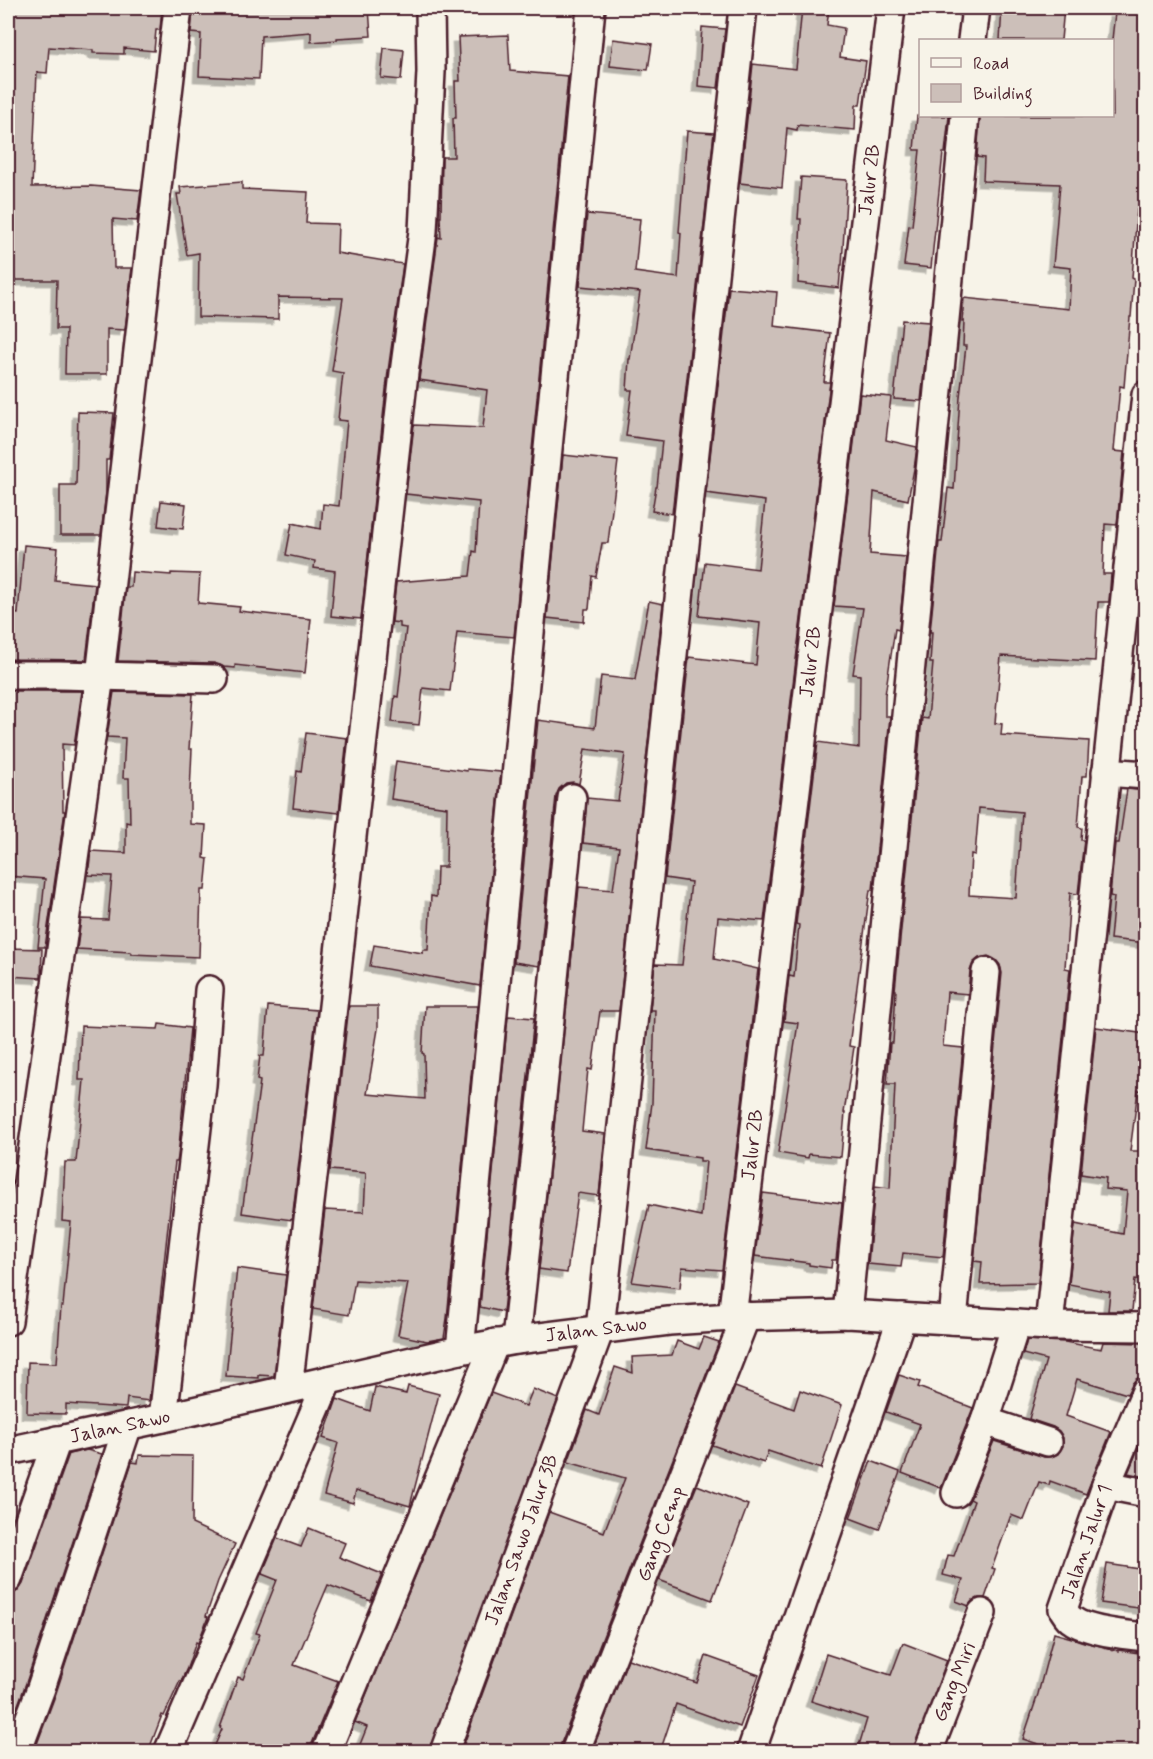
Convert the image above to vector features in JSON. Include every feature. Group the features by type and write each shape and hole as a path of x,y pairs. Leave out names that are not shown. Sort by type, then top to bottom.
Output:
{"street":[{"path":"8,1321 100,676 178,8"},
{"path":"288,1389 332,1024 404,373 423,231 431,72 430,8"},
{"path":"460,1350 591,8"},
{"name":"Jalan Sawo Jalur 3B","path":"444,1752 600,1329 744,8"},
{"name":"Jalur 2B","path":"739,1317 891,8"},
{"path":"972,39 975,8"},
{"path":"848,1314 965,117"},
{"path":"1049,1326 1146,395"},
{"path":"8,675 214,679"},
{"path":"1106,772 1146,775"},
{"path":"326,1752 506,1342 546,1059 572,798"},
{"path":"953,1320 986,972"},
{"path":"163,1418 202,1085 209,990"},
{"name":"Jalan Sawo","path":"8,1451 460,1350 669,1321 848,1314 1049,1326 1146,1327"},
{"name":"Gang Cemp","path":"575,1752 739,1317"},
{"path":"751,1752 902,1317"},
{"path":"956,1493 985,1421 1016,1324"},
{"path":"168,1752 328,1380"},
{"name":"Jalan Jalur 1","path":"1146,1391 1106,1485 1063,1609 1072,1620 1089,1627 1146,1637"},
{"path":"985,1421 1048,1442"},
{"path":"17,1752 41,1688 128,1425"},
{"path":"8,1579 57,1440"},
{"path":"1106,1485 1146,1493"},
{"name":"Gang Miri","path":"928,1752 982,1613"}],"building":[{"path":"8,8 162,8 160,30 156,30 154,51 124,48 124,54 93,53 93,50 49,47 47,73 37,72 32,187 91,186 141,190 137,221 113,219 114,268 132,268 125,330 107,329 107,374 65,374 66,329 56,329 57,280 8,280"},
{"path":"193,8 369,8 371,36 311,42 311,32 261,36 259,79 199,76 201,34 191,33"},
{"path":"802,8 829,8 827,25 844,28 840,57 866,61 860,105 856,105 855,130 798,125 797,130 787,128 782,188 740,183 753,64 796,69"},
{"path":"1002,8 1064,8 1061,39 1000,39"},
{"path":"1115,12 1146,15 1146,179 1142,178 1140,209 1137,209 1131,317 1124,387 1120,386 1114,451 1124,452 1117,525 1105,524 1103,574 1111,574 1109,602 1098,602 1095,661 1001,656 995,723 1002,724 1001,735 1089,741 1087,776 1082,776 1078,827 1082,828 1081,840 1084,840 1078,894 1070,893 1065,968 1070,969 1038,1283 980,1284 982,1262 974,1261 1002,973 996,960 988,956 979,958 973,963 968,994 947,992 943,1046 963,1048 943,1257 903,1253 901,1267 868,1264 875,1186 890,1188 895,1084 887,1084 890,1043 893,1043 895,990 922,718 928,719 933,663 930,663 932,632 930,632 939,542 942,542 948,488 954,489 966,346 963,346 964,298 1069,309 1071,268 1053,266 1060,184 983,181 984,158 977,157 980,117 1114,117 1114,39 1112,39","holes":["979,808 1022,812 1016,898 969,895 971,854 975,855"]},
{"path":"702,27 725,29 718,88 698,86"},
{"path":"508,35 510,71 568,76 514,637 457,632 450,691 423,688 419,725 392,722 395,696 398,697 406,628 400,627 400,623 392,622 396,582 470,576 473,551 476,552 479,502 406,494 414,425 483,428 487,390 419,380 438,237 441,238 442,157 454,157 455,81 460,81 458,37"},
{"path":"613,39 652,44 648,70 610,66"},
{"path":"384,48 404,50 401,80 381,78"},
{"path":"917,116 949,117 931,268 904,265 909,225 912,226 920,150 914,150"},
{"path":"687,131 714,133 672,514 652,511 662,441 626,436 632,390 627,390 629,359 640,292 580,286 587,214 640,219 635,272 678,278 681,233 679,232"},
{"path":"801,177 847,180 839,288 798,283 801,219 798,219"},
{"path":"242,182 242,189 308,192 306,223 338,224 337,253 403,264 388,371 361,619 331,616 335,571 314,568 315,561 286,555 292,523 321,529 323,504 339,506 347,421 338,420 343,373 332,371 343,298 278,297 278,319 198,317 199,253 187,255 177,194 181,194 180,187"},
{"path":"729,288 777,292 774,326 830,333 824,382 830,382 764,921 718,917 714,959 758,969 722,1270 682,1267 680,1288 632,1282 649,1205 701,1216 706,1161 700,1161 700,1158 646,1150 652,1103 655,1010 650,1010 655,964 682,965 691,882 665,878 689,657 756,665 760,623 699,616 705,562 758,569 765,501 706,493"},
{"path":"902,320 929,322 921,401 894,399"},
{"path":"860,394 891,397 886,440 917,447 908,500 874,492 870,554 906,557 899,630 895,629 885,695 885,716 890,716 873,890 870,890 849,1046 854,1047 844,1113 841,1157 809,1154 808,1158 778,1153 798,1023 784,1021 789,976 794,977 799,925 796,924 818,742 859,748 860,675 853,674 863,608 834,606"},
{"path":"78,412 114,413 109,460 106,460 106,492 101,535 60,535 60,485 76,485"},
{"path":"563,455 618,461 608,543 602,543 596,577 592,576 589,609 585,609 584,622 547,618"},
{"path":"161,501 186,504 183,529 158,526"},
{"path":"24,545 58,548 55,580 95,584 86,660 8,659 8,613 18,614"},
{"path":"132,572 171,575 171,573 200,574 198,603 240,607 239,611 311,619 305,673 235,665 235,668 224,667 214,663 118,661 126,587 131,587"},
{"path":"649,601 663,604 619,1011 600,1011 592,1070 588,1069 582,1131 605,1134 599,1196 578,1193 567,1273 539,1269 579,887 613,890 619,847 583,843 587,798 618,801 625,754 585,749 579,784 566,783 559,789 556,796 539,966 514,962 538,720 595,728 601,676 635,680"},
{"path":"10,691 82,691 74,745 62,744 63,811 65,811 45,947 38,947 45,879 8,876"},
{"path":"114,692 193,694 189,749 192,749 190,824 206,825 204,858 208,859 205,890 201,890 199,957 77,949 81,919 108,920 112,876 88,875 91,851 126,853 126,822 130,823 129,778 123,778 125,738 107,737"},
{"path":"306,733 347,738 339,813 293,808 297,771 301,772"},
{"path":"396,761 467,771 467,769 501,772 480,986 370,966 374,945 423,953 423,950 428,950 431,896 436,897 437,867 446,867 447,807 391,799"},
{"path":"1127,789 1146,791 1146,943 1110,939 1114,897 1110,896 1115,843 1119,843"},
{"path":"8,948 42,949 41,978 8,976"},
{"path":"268,1006 317,1010 292,1220 242,1213 260,1081 257,1080 260,1056 264,1056"},
{"path":"349,1006 378,1006 378,1029 367,1094 425,1099 424,1054 422,1053 425,1006 478,1006 444,1338 427,1341 398,1335 408,1283 355,1280 349,1315 313,1309 325,1210 364,1212 366,1173 330,1170"},
{"path":"508,1016 534,1018 503,1312 480,1307"},
{"path":"159,1024 190,1028 178,1157 175,1162 149,1401 127,1398 126,1408 66,1404 66,1414 27,1413 28,1362 57,1363 71,1222 62,1221 65,1162 76,1162 84,1080 79,1080 81,1026 158,1029"},
{"path":"1096,1027 1146,1034 1146,1091 1138,1090 1130,1151 1146,1151 1146,1280 1135,1279 1132,1311 1108,1311 1110,1292 1069,1284 1075,1224 1123,1234 1127,1191 1105,1189 1106,1178 1081,1174"},
{"path":"763,1193 842,1203 836,1260 832,1260 831,1268 755,1256"},
{"path":"237,1268 286,1275 274,1376 258,1375 258,1378 226,1376"},
{"path":"704,1337 719,1342 560,1746 560,1752 461,1752 549,1512 604,1532 625,1478 568,1462 587,1410 599,1415 615,1367 633,1373 632,1357 672,1355 677,1341 699,1349"},
{"path":"1027,1340 1065,1342 1101,1349 1103,1342 1141,1343 1146,1344 1146,1359 1140,1377 1132,1384 1127,1394 1077,1379 1066,1416 1111,1432 1086,1494 1050,1481 1049,1485 1039,1482 1024,1520 1011,1515 992,1568 995,1569 985,1598 973,1600 969,1606 956,1601 963,1580 943,1575 948,1555 954,1556 974,1501 970,1499 994,1441 1044,1457 1058,1454 1063,1446 1063,1438 1059,1431 1029,1419 1046,1360 1023,1354"},
{"path":"899,1375 920,1382 918,1387 973,1408 941,1488 902,1473 920,1424 886,1412"},
{"path":"408,1386 439,1394 410,1506 356,1490 353,1503 324,1495 338,1443 323,1438 337,1399 370,1411 375,1387 406,1394"},
{"path":"735,1387 794,1409 800,1390 842,1405 821,1469 768,1451 764,1463 712,1445"},
{"path":"533,1389 558,1399 429,1752 357,1752 367,1727 355,1722 491,1393 526,1406"},
{"path":"1141,1442 1146,1444 1146,1477 1128,1473"},
{"path":"87,1450 102,1454 8,1732 8,1594 18,1591 23,1584 69,1454"},
{"path":"139,1455 193,1456 192,1524 235,1544 218,1581 198,1643 196,1642 187,1668 164,1716 162,1715 148,1752 34,1752 56,1693 132,1462 138,1463"},
{"path":"871,1461 900,1472 879,1529 850,1518"},
{"path":"697,1485 748,1505 712,1600 659,1580"},
{"path":"309,1528 345,1543 339,1557 382,1574 371,1601 328,1585 294,1665 338,1681 311,1746 311,1752 212,1752 222,1729 220,1728 238,1677 243,1679 260,1634 256,1633 277,1580 262,1574 277,1538 301,1547"},
{"path":"1107,1564 1146,1570 1146,1609 1101,1603"},
{"path":"1054,1633 1118,1651 1146,1654 1146,1752 1062,1752 1023,1739"},
{"path":"903,1643 947,1660 913,1752 857,1752 867,1719 811,1701 826,1654 891,1675"},
{"path":"706,1656 759,1675 740,1727 676,1704 660,1752 610,1752 594,1746 628,1659 697,1683"}]}
